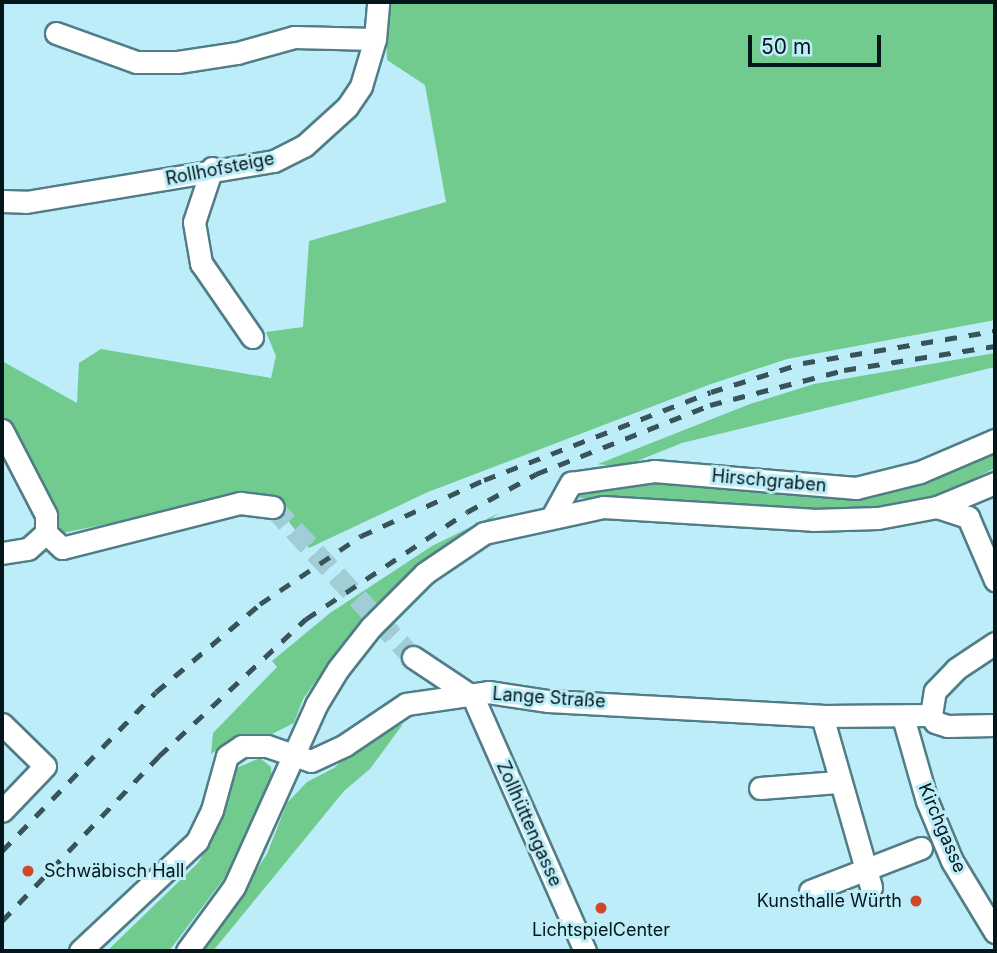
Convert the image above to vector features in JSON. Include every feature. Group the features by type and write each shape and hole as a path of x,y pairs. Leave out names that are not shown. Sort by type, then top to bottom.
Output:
{"street":[{"name":"Rollhofsteige","path":"2,201 26,202 212,168 274,161 303,146 354,97 375,39 378,2"},
{"path":"56,33 136,62 178,62 294,37 375,39"},
{"path":"212,168 194,222 201,263 252,337"},
{"path":"2,430 46,515 46,533 62,548 240,503 273,507"},
{"name":"Hirschgraben","path":"553,515 571,483 654,471 856,488 920,472 995,440"},
{"name":"Hirschgraben","path":"187,951 234,887 293,755 338,668 371,627 425,573 484,533 553,515 603,507 813,520 878,518 937,508 988,485"},
{"name":"Hirschgraben","path":"968,517 988,485"},
{"path":"937,508 968,517 995,580"},
{"path":"2,552 28,549 46,533"},
{"path":"931,715 935,691 957,669 995,643"},
{"path":"413,657 472,697"},
{"name":"Lange Straße","path":"80,951 197,841 212,810 223,765 233,749 260,746 311,761 345,745 406,704 472,697 488,692 548,701 822,716 931,715 935,722 947,726 995,725"},
{"name":"Zollhüttengasse","path":"472,697 584,951"},
{"path":"822,716 838,782 869,878"},
{"name":"Kirchgasse","path":"904,717 927,802 952,861 995,932"},
{"path":"2,724 45,766 2,811"},
{"path":"760,788 838,782"},
{"path":"810,891 869,878 921,848"}],"green space":[{"path":"385,2 995,2 995,320 787,359 711,384 428,492 309,548 276,505 234,499 62,533 23,448 2,415 2,361 77,403 79,363 101,349 271,378 276,356 266,332 303,327 309,241 446,202 425,85 387,60"},
{"path":"995,353 995,367 682,443 622,467 598,464 750,404 814,384"},
{"path":"995,449 995,468 926,503 892,510 803,513 568,497 573,487 700,478 832,495"},
{"path":"499,513 384,599 326,667 303,699 294,723 270,735 228,742 211,754 213,733 277,667 272,661 330,613 432,546"},
{"path":"403,724 370,769 344,791 213,951 203,951 267,854 287,803 307,782 334,768 366,740"},
{"path":"260,758 271,767 272,782 235,864 169,951 107,951 198,863 213,837 224,788 234,769"}],"tunnel":[{"path":"273,507 413,657"}],"railway":[{"path":"2,851 156,692 260,604 361,536 484,480 711,392 803,363 995,331"},
{"path":"2,921 159,756 306,619 467,512 536,474 710,405 844,370 995,346"}],"place":[{"name":"Schwäbisch Hall","path":"28,871"},
{"name":"Kunsthalle Würth","path":"916,901"},
{"name":"LichtspielCenter","path":"601,908"}]}
